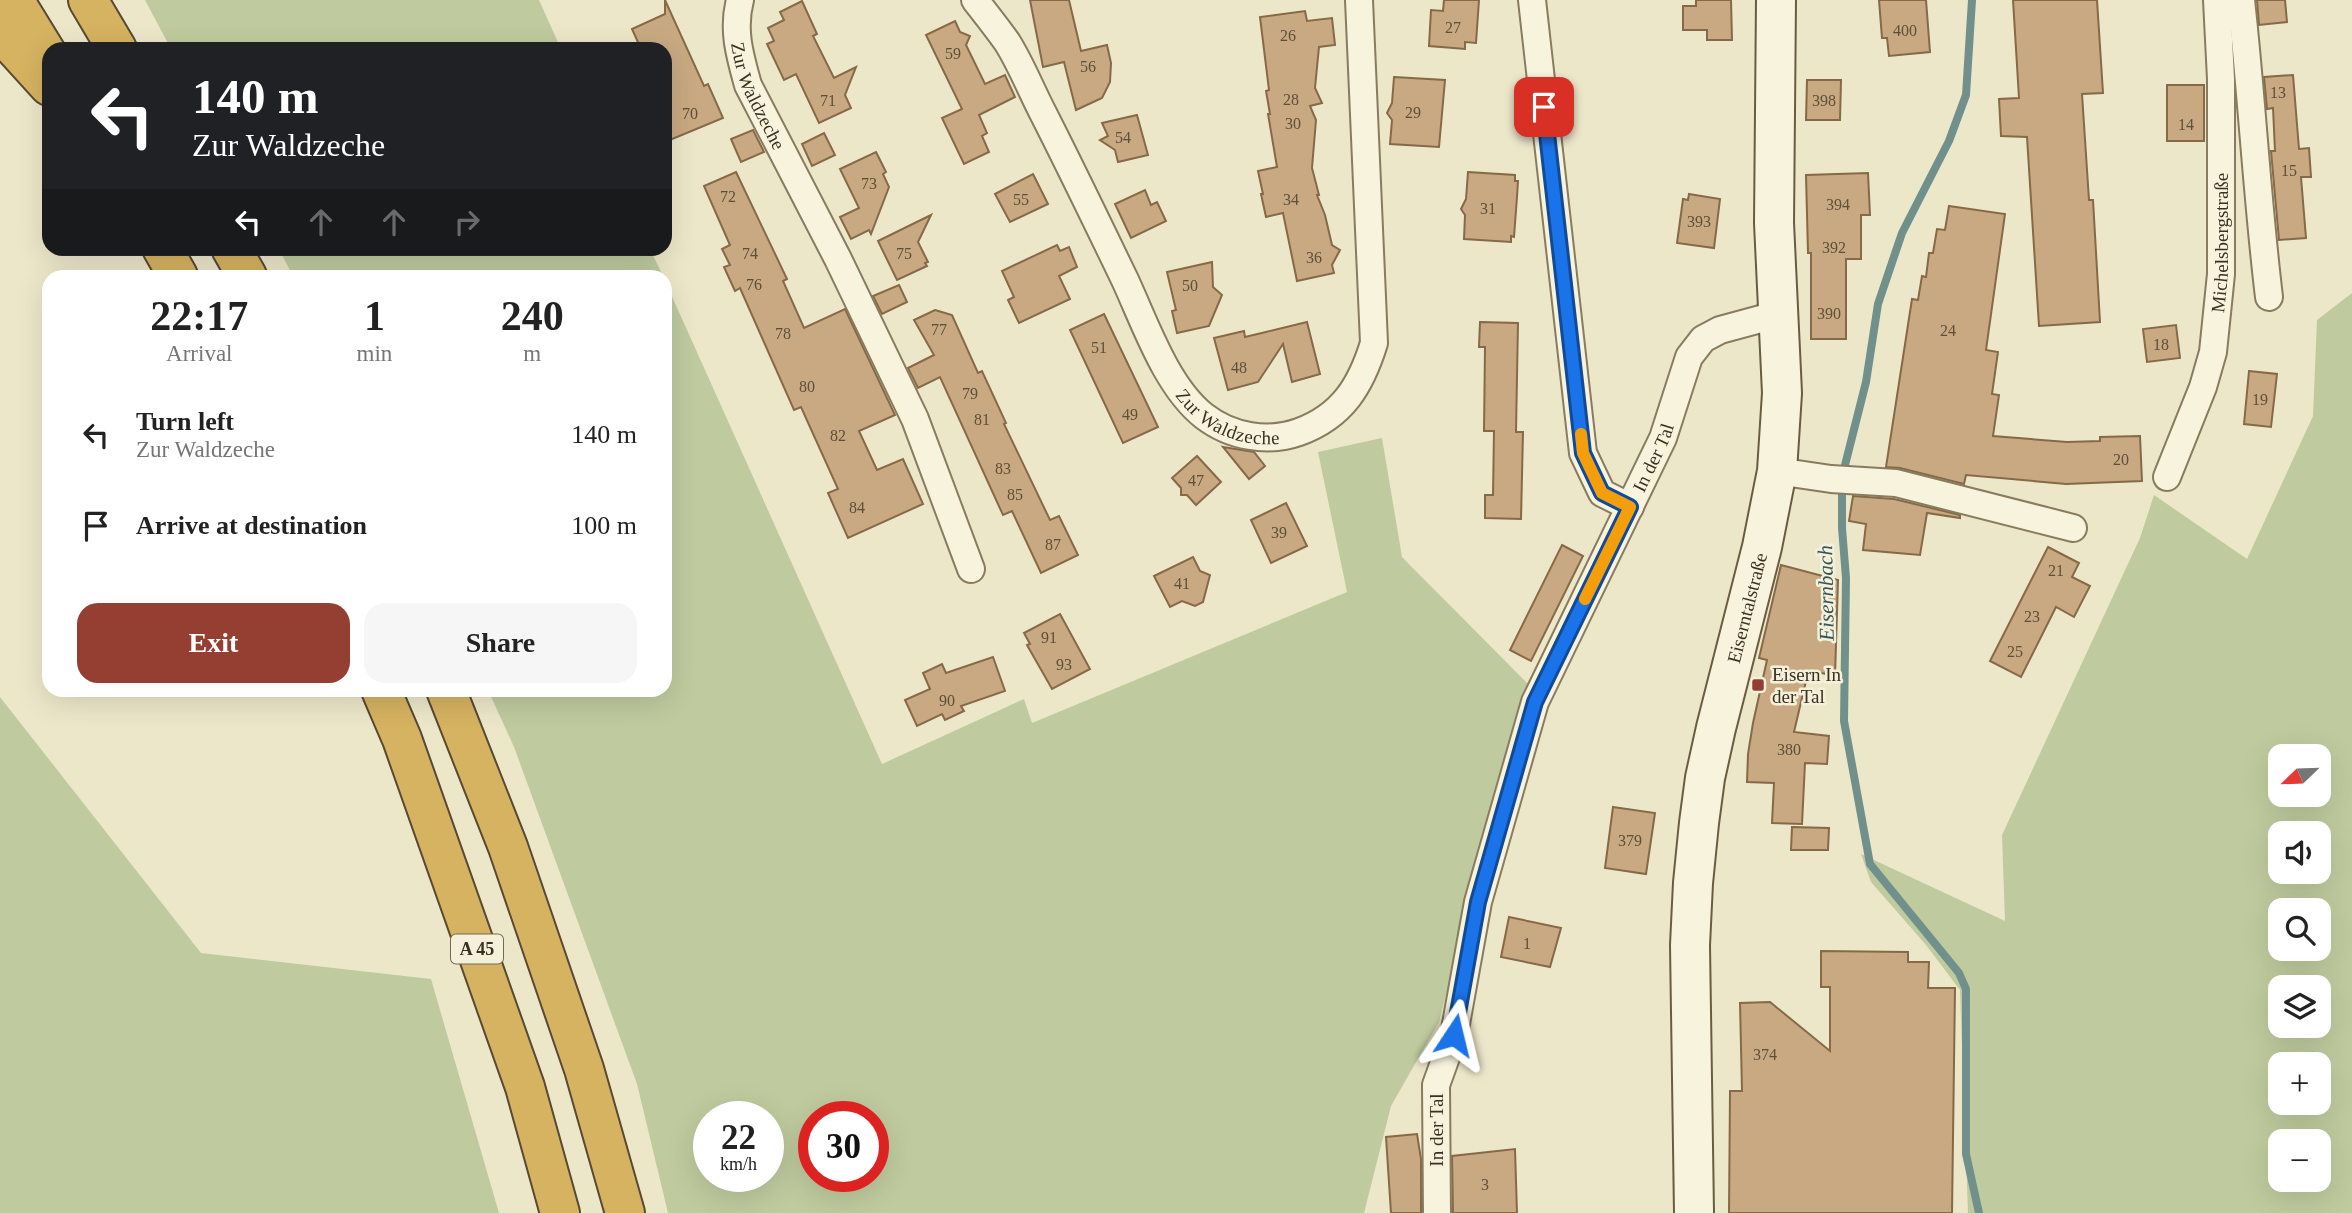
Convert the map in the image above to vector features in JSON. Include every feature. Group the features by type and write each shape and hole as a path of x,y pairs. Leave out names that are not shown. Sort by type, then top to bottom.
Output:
{"highway":[{"path":"15,0 42,45"},
{"path":"88,0 113,42"},
{"path":"0,32 42,78"},
{"name":"A 45","path":"384,697 402,738 525,1087 560,1213"},
{"path":"449,697 508,847 580,1056 625,1213"}],"main road":[{"name":"Eiserntalstraße","path":"1694,1213 1690,945 1692,883 1705,778 1762,547 1777,471 1782,393 1774,223 1776,0"}],"street":[{"name":"Zur Waldzeche","path":"740,0 735,27 739,56 748,85 838,259 915,419 971,569"},
{"name":"Zur Waldzeche","path":"975,0 1008,44 1170,374 1203,416 1221,427 1241,436 1275,438 1307,429 1330,415 1352,395 1366,371 1374,343 1359,0"},
{"path":"1532,0 1583,453 1602,493 1630,507"},
{"name":"Michelsbergstraße","path":"2167,477 2203,387 2213,352 2221,274 2221,79 2217,0"},
{"name":"Michelsbergstraße","path":"2241,0 2255,138 2258,211 2269,297"},
{"name":"In der Tal","path":"1437,1213 1436,1085 1454,1035 1478,902 1535,702 1663,438 1689,357 1703,339 1720,330 1779,314"},
{"path":"1777,471 1840,480 1896,483 2073,528"}],"green space":[{"path":"145,0 539,0 558,42 167,42"},
{"path":"283,256 653,256 660,270 290,270"},
{"path":"2352,293 2352,1213 1968,1213 1960,990 1926,945 1871,882 1861,854 2005,921 2002,835 2140,538 2154,495 2247,559 2313,416 2317,320"},
{"path":"672,297 882,764 1024,699 1032,723 1347,592 1318,452 1382,438 1402,557 1528,684 1439,1022 1391,1106 1364,1213 668,1213 637,1084 514,747 491,697 672,697"},
{"path":"0,697 201,953 431,979 499,1213 0,1213"}],"building":[{"path":"665,0 704,86 708,84 723,118 672,139 672,42 638,42 632,29 665,14"},
{"path":"1030,0 1069,0 1081,51 1107,45 1111,63 1110,82 1102,98 1076,110 1064,62 1043,67"},
{"path":"1444,0 1479,0 1476,43 1465,42 1465,49 1429,46 1431,10 1443,11"},
{"path":"1696,0 1731,0 1732,40 1707,40 1707,30 1683,30 1683,6 1696,6"},
{"path":"1879,0 1926,0 1930,52 1889,56 1887,38 1882,38"},
{"path":"2013,0 2097,0 2103,93 2082,94 2089,200 2093,200 2100,322 2039,326 2027,137 2001,136 1999,99 2019,98"},
{"path":"2257,0 2285,0 2287,22 2259,25"},
{"path":"802,1 817,34 813,36 834,78 856,67 845,95 851,108 819,123 796,74 784,80 767,44 774,41 768,28 784,20 780,12"},
{"path":"1305,11 1307,21 1332,18 1335,45 1319,47 1315,88 1322,103 1310,106 1316,120 1312,168 1332,245 1340,250 1332,265 1334,273 1297,281 1283,213 1266,217 1261,194 1258,171 1277,167 1268,114 1266,91 1269,90 1260,17"},
{"path":"955,21 960,32 970,36 966,45 985,84 1005,75 1015,97 979,115 987,133 982,136 989,152 964,164 942,118 962,109 926,35"},
{"path":"2293,75 2299,149 2309,148 2311,177 2301,177 2306,238 2279,240 2271,151 2275,151 2273,108 2267,109 2264,77"},
{"path":"1394,77 1445,80 1439,147 1390,144 1392,120 1387,113 1392,103"},
{"path":"1807,80 1841,80 1840,120 1806,120"},
{"path":"2167,85 2204,85 2204,141 2167,141"},
{"path":"1137,115 1148,155 1118,162 1115,150 1100,140 1108,136 1102,123"},
{"path":"753,130 764,152 741,162 731,139"},
{"path":"824,133 835,155 812,166 802,144"},
{"path":"876,152 886,172 883,174 889,187 871,234 869,230 851,239 840,217 859,208 840,169"},
{"path":"736,172 787,279 783,281 804,328 845,309 895,415 859,431 877,470 903,459 923,504 848,538 828,493 838,489 801,407 794,410 740,288 735,291 724,267 730,265 722,249 730,245 704,186"},
{"path":"1468,172 1515,175 1515,181 1518,181 1514,237 1511,236 1511,242 1464,239 1465,215 1461,209 1466,199"},
{"path":"1868,173 1870,215 1861,215 1861,259 1846,259 1846,339 1811,339 1811,253 1808,253 1806,175"},
{"path":"1033,174 1048,204 1010,222 995,194"},
{"path":"1145,190 1151,205 1157,202 1166,221 1131,238 1115,204"},
{"path":"1689,194 1720,199 1714,248 1677,243 1683,199 1688,200"},
{"path":"1949,206 2005,214 1986,350 1998,352 1992,394 1999,395 1993,436 2067,442 2100,441 2100,437 2140,436 2142,481 2066,484 1966,475 1964,484 1886,467 1912,299 1918,300 1922,276 1926,277 1929,253 1933,253 1937,229 1945,230"},
{"path":"931,215 918,242 928,262 925,263 927,266 897,280 878,241"},
{"path":"1057,245 1060,251 1069,247 1077,267 1059,276 1070,299 1019,323 1008,300 1014,297 1002,271"},
{"path":"1212,262 1213,287 1222,295 1209,326 1177,333 1172,311 1176,310 1167,272"},
{"path":"899,285 907,302 882,314 873,296"},
{"path":"935,310 952,315 978,373 982,371 1050,520 1059,516 1078,555 1041,573 1012,511 1003,515 940,377 918,388 908,368 934,355 914,320"},
{"path":"1104,314 1158,427 1123,443 1070,330"},
{"path":"1307,322 1320,374 1292,382 1283,344 1258,382 1228,390 1214,338 1244,331 1245,337"},
{"path":"1480,322 1518,323 1516,432 1523,432 1521,519 1485,518 1485,495 1493,495 1494,431 1484,431 1485,347 1479,347"},
{"path":"2176,325 2180,358 2147,362 2143,329"},
{"path":"2249,371 2277,374 2271,427 2244,424"},
{"path":"1223,447 1254,452 1265,466 1249,479"},
{"path":"1197,456 1221,482 1196,505 1187,495 1181,495 1181,488 1172,478"},
{"path":"1853,496 1894,499 1960,515 1960,518 1927,513 1920,555 1863,550 1866,524 1849,521"},
{"path":"1286,503 1307,546 1271,563 1251,520"},
{"path":"1562,545 1583,556 1531,661 1510,650"},
{"path":"2048,547 2079,563 2072,577 2090,586 2074,617 2056,607 2021,677 1990,661"},
{"path":"1193,557 1200,571 1210,575 1203,602 1195,606 1182,601 1170,607 1154,576"},
{"path":"1781,565 1838,580 1835,676 1817,672 1816,677 1812,676 1811,681 1806,681 1794,732 1829,736 1827,764 1805,763 1802,824 1772,823 1774,783 1747,782 1753,723 1767,660 1759,658"},
{"path":"1060,614 1090,669 1052,689 1027,645 1030,644 1024,633"},
{"path":"993,657 1005,691 961,706 964,711 945,720 942,714 917,726 905,700 930,689 923,673 942,664 946,673"},
{"path":"1613,807 1655,813 1646,874 1605,868"},
{"path":"1792,827 1829,828 1828,850 1791,850"},
{"path":"1509,917 1561,928 1550,967 1501,957"},
{"path":"1821,951 1908,952 1908,962 1929,962 1928,988 1955,988 1952,1213 1729,1213 1730,1091 1742,1091 1740,1003 1770,1002 1830,1051 1830,987 1821,987"},
{"path":"1417,1134 1421,1159 1421,1213 1391,1213 1386,1137"},
{"path":"1515,1149 1517,1213 1453,1213 1452,1156"}],"waterway":[{"name":"Eisernbach","path":"1972,0 1966,95 1949,141 1902,233 1878,304 1866,382 1842,477 1842,528 1846,578 1844,721 1870,864 1959,973 1966,989 1966,1154 1979,1213"}],"slow traffic":[{"path":"1581,434 1583,453 1602,493 1630,507 1585,599"}],"place":[{"name":"Eisern In der Tal","path":"1758,685"}],"route":[{"path":"1454,1035 1478,902 1535,702 1630,507 1602,493 1583,453 1544,107"}]}
